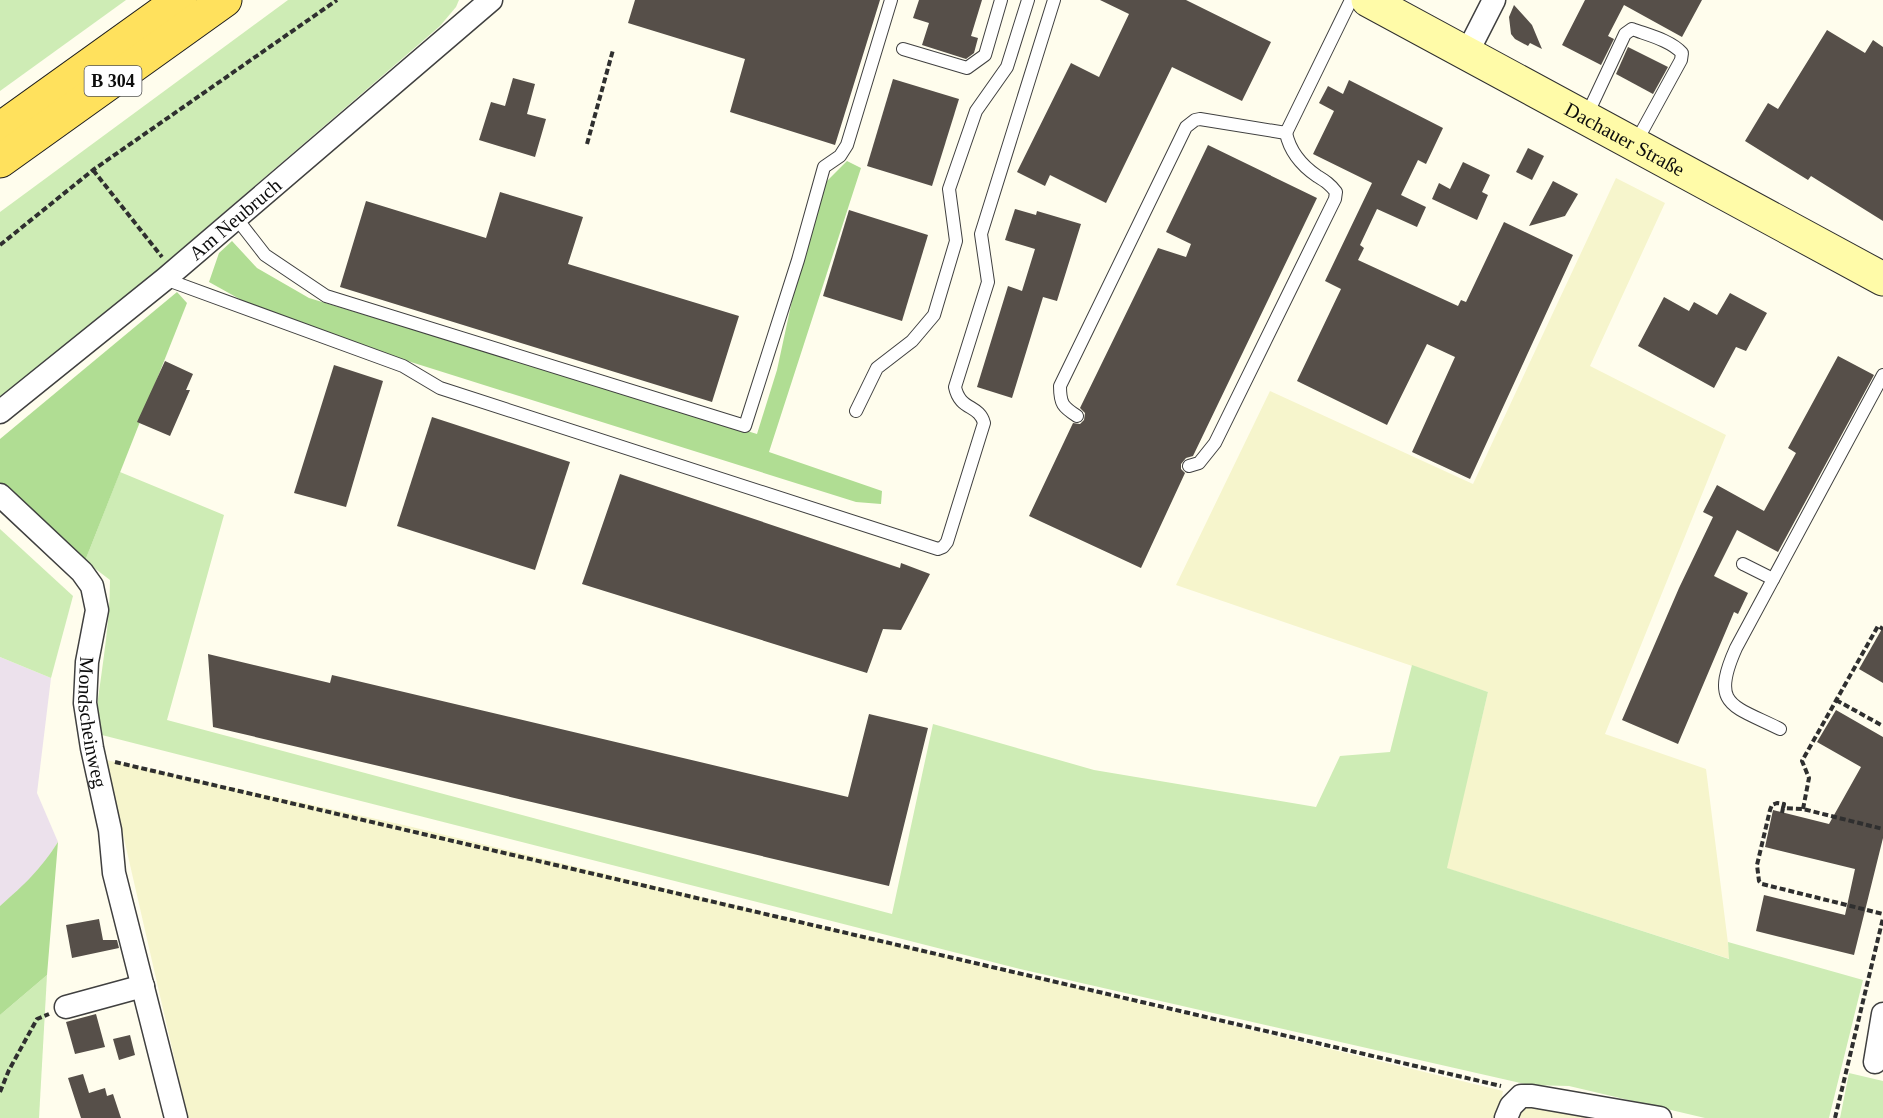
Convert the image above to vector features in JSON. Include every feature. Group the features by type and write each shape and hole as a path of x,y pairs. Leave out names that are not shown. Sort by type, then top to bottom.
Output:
{"main road":[{"name":"B 304","path":"0,129 180,0"},
{"name":"B 304","path":"0,161 225,0"},
{"name":"Dachauer Straße","path":"1368,0 1883,279"}],"street":[{"name":"Am Neubruch","path":"466,21 473,8 474,0"},
{"name":"Am Neubruch","path":"0,412 237,219 491,0"},
{"path":"1467,52 1494,0"},
{"name":"Mondscheinweg","path":"0,495 82,572 92,586 97,610 87,662 85,703 92,748 110,830 114,873 176,1118"},
{"path":"66,1007 143,986"},
{"path":"1875,1062 1883,1014"},
{"path":"1506,1118 1511,1106 1521,1096 1660,1118"}],"lane":[{"path":"237,219 265,255 326,296 745,426 798,260 824,166 840,156 847,145 891,0"},
{"path":"903,49 967,68 985,55 1001,0"},
{"path":"856,411 877,368 912,341 933,315 956,242 949,189 976,111 1007,67 1028,0"},
{"path":"170,275 403,366 440,388 938,549 946,543 984,423 978,412 962,403 956,395 955,387 988,282 981,234 1054,0"},
{"path":"1189,466 1199,463 1215,443 1335,199 1336,192 1330,183 1300,163 1289,146 1286,133 1351,0"},
{"path":"1586,118 1625,34 1632,29 1651,35 1677,48 1682,53 1681,60 1635,145"},
{"path":"1077,416 1064,407 1060,397 1060,386 1186,127 1200,119 1286,133"},
{"path":"1780,729 1740,709 1727,699 1724,691 1724,677 1773,579 1883,375"},
{"path":"1743,564 1773,579"}],"path":[{"path":"0,245 93,170 338,0"},
{"path":"586,144 613,50"},
{"path":"93,170 160,255 170,275"},
{"path":"1803,809 1809,778 1802,761 1878,626 1883,629"},
{"path":"1836,700 1883,726"},
{"path":"92,748 106,760 1503,1087 1521,1096"},
{"path":"1835,1118 1883,916 1762,884 1759,881 1757,865 1770,810 1772,805 1777,803 1784,804 1783,810 1803,809 1883,829"},
{"path":"0,1092 9,1070 37,1019 66,1007"}],"shaded area":[{"path":"0,657 51,678 37,793 58,842 31,880 0,906"}],"green space":[{"path":"0,0 126,0 0,91"},
{"path":"288,0 459,0 440,26 156,271 0,397 0,212"},
{"path":"847,161 861,168 769,452 882,491 881,504 856,502 357,345 254,307 209,282 219,253 232,241 257,268 309,298 757,434 777,370 793,296 825,183"},
{"path":"1616,178 1665,203 1590,366 1726,435 1605,734 1706,769 1730,959 1446,868 1488,692 1176,585 1270,391 1473,484"},
{"path":"177,292 187,303 85,561 0,486 0,439"},
{"path":"120,472 224,515 167,720 892,914 933,724 1094,770 1316,807 1340,756 1390,752 1412,665 1488,692 1447,868 1729,959 1728,942 1863,980 1829,1118 1705,1118 1569,1086 1529,1085 1020,969 94,733 110,599 110,580 85,561"},
{"path":"0,529 73,596 51,678 0,657"},
{"path":"106,760 408,826 1503,1091 1498,1118 188,1118"},
{"path":"58,842 47,975 0,1015 0,906 32,876"},
{"path":"47,975 39,1118 0,1118 0,1015"},
{"path":"1849,1073 1883,1081 1883,1118 1840,1118"},
{"path":"1525,1106 1607,1118 1512,1118"}],"building":[{"path":"635,0 880,0 835,145 730,112 745,59 628,23"},
{"path":"919,0 982,0 971,36 978,38 974,53 966,59 922,45 929,23 913,18"},
{"path":"1100,0 1186,0 1271,42 1242,101 1172,67 1106,203 1050,175 1045,186 1017,172 1071,63 1099,77 1129,14"},
{"path":"1585,0 1702,0 1682,37 1624,5 1608,36 1614,39 1601,65 1562,45"},
{"path":"1514,5 1532,25 1542,49 1530,43 1528,46 1511,34 1509,17"},
{"path":"1827,30 1865,53 1873,40 1883,47 1883,221 1811,176 1808,180 1745,141 1768,103 1778,109"},
{"path":"1628,47 1668,67 1653,94 1616,74"},
{"path":"513,78 535,84 527,114 546,119 535,157 479,140 491,102 505,106"},
{"path":"893,79 959,99 932,186 867,166"},
{"path":"1349,80 1443,128 1426,164 1418,160 1401,195 1426,207 1417,227 1377,209 1360,245 1364,248 1358,260 1458,306 1461,300 1466,302 1504,222 1573,255 1470,479 1412,452 1455,357 1427,344 1387,425 1297,381 1341,289 1325,281 1372,183 1313,154 1334,111 1319,103 1328,86 1343,94"},
{"path":"1208,145 1317,198 1193,456 1186,458 1181,464 1181,469 1185,473 1141,568 1029,516 1073,423 1080,424 1084,420 1085,413 1080,408 1158,248 1186,257 1191,244 1166,232"},
{"path":"1528,148 1544,156 1532,180 1516,172"},
{"path":"1463,162 1490,175 1482,192 1488,195 1477,220 1432,199 1439,183 1450,189"},
{"path":"1553,181 1578,194 1565,216 1529,226"},
{"path":"500,192 583,217 568,264 739,316 712,402 340,287 366,201 486,238"},
{"path":"1015,209 1036,215 1037,211 1081,224 1057,301 1043,297 1012,398 977,387 1008,286 1022,291 1035,249 1005,240"},
{"path":"849,210 928,235 902,321 823,296"},
{"path":"1730,293 1767,313 1746,351 1736,347 1714,388 1638,346 1664,297 1689,311 1694,302 1717,315"},
{"path":"1838,356 1874,375 1778,552 1737,530 1714,576 1748,593 1738,614 1734,612 1678,744 1622,720 1679,588 1713,517 1703,512 1717,485 1764,511 1796,453 1788,448"},
{"path":"165,361 193,374 186,390 190,390 170,436 137,422"},
{"path":"334,365 383,381 346,507 294,493"},
{"path":"432,417 570,462 535,570 397,526"},
{"path":"620,474 900,568 901,563 930,574 901,630 883,629 867,673 582,584"},
{"path":"1883,627 1883,683 1859,669"},
{"path":"208,654 330,683 332,675 848,797 869,714 928,728 889,886 213,727"},
{"path":"1836,710 1883,737 1883,838 1854,955 1756,931 1764,895 1845,915 1855,869 1765,847 1773,810 1829,824 1861,767 1817,742"},
{"path":"99,919 103,940 117,940 119,948 72,958 66,925"},
{"path":"96,1014 105,1047 75,1054 66,1022"},
{"path":"130,1035 135,1055 119,1060 113,1039"},
{"path":"83,1074 89,1093 105,1088 107,1096 113,1094 121,1118 81,1118 68,1078"}]}
